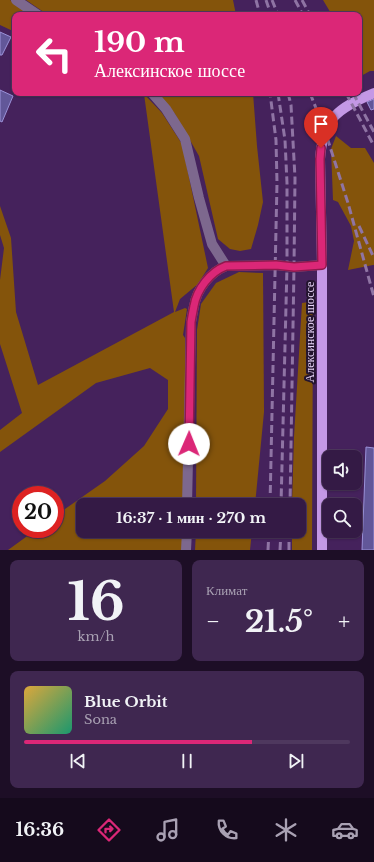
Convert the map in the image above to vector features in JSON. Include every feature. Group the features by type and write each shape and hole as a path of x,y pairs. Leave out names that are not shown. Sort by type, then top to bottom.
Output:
{"main road":[{"name":"Алексинское шоссе","path":"322,550 321,148 323,136 333,117 357,100 374,93"}],"lane":[{"path":"16,0 34,12"},
{"path":"155,96 166,108 185,139 212,244 226,266"},
{"path":"187,498 191,322 194,305 199,291 214,272 219,268 226,266 276,265 294,267 322,265"},
{"path":"186,550 187,538"}],"shaded area":[{"path":"0,0 10,0 28,12 12,12 12,31 0,25"},
{"path":"26,0 233,0 235,12 44,12"},
{"path":"323,0 374,0 374,71 370,71 362,75 362,12 330,12"},
{"path":"144,96 146,96 162,113 182,144 208,268 198,284 180,299 175,312 185,308 187,309 183,335 185,338 183,498 81,498 105,481 144,446 168,409 168,380 150,368 96,383 0,452 0,430 22,413 0,344 0,280 4,248 0,235 0,206 11,238 16,312 38,385 174,312"},
{"path":"160,96 253,96 263,202 251,249 240,251 230,249 218,239 199,156 175,114"},
{"path":"336,136 351,148 365,148 374,163 374,265 348,270 354,241 351,226 338,202 333,200 331,149"},
{"path":"239,272 263,273 264,412 256,498 196,498 197,330 201,304 216,283"},
{"path":"309,302 313,309 312,550 292,550 292,538 306,538 306,498 292,498 294,437 302,303"},
{"path":"76,501 76,538 182,538 182,550 8,550 25,538 64,538 64,510"},
{"path":"196,538 251,538 250,550 195,550"}],"building":[{"path":"0,32 11,37 2,55 0,55"},
{"path":"0,90 13,96 2,122 0,121"},
{"path":"374,99 374,109 371,110 367,102"},
{"path":"366,447 374,448 374,550 362,550"}],"railway":[{"path":"256,0 259,12"},
{"path":"266,0 270,12"},
{"path":"272,0 277,12"},
{"path":"295,0 301,12"},
{"path":"302,0 308,12"},
{"path":"270,96 276,140 277,183 270,498"},
{"path":"278,96 285,140 287,183 287,266 281,498"},
{"path":"289,96 291,105 295,178 290,498"},
{"path":"311,96 325,131 348,203 374,297"},
{"path":"348,96 374,146"},
{"path":"355,96 374,132"},
{"path":"359,226 374,258"},
{"path":"268,550 269,538"},
{"path":"280,550 281,538"},
{"path":"289,538 289,550"}],"route":[{"path":"189,444 191,322 194,305 199,291 214,272 219,268 226,266 276,265 294,267 322,265 321,148"}]}
